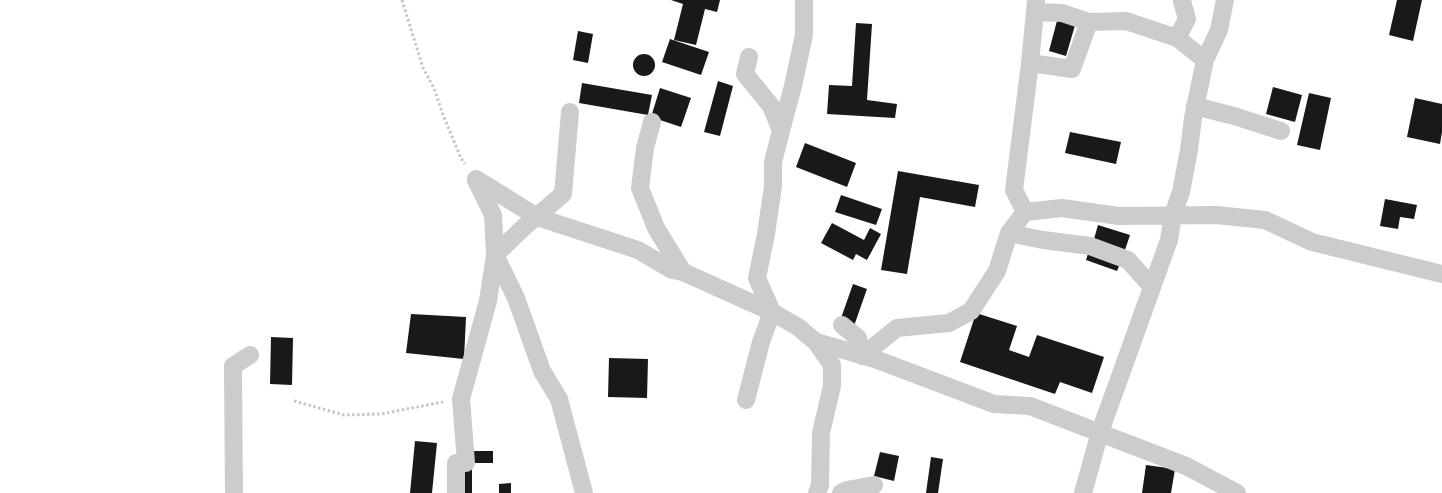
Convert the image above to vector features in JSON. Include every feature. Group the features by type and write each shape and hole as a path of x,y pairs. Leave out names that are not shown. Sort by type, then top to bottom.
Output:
{"street":[{"path":"746,400 761,342 772,312 757,278 766,234 773,162 794,86 804,35 804,0"},
{"path":"1083,493 1100,432 1169,240 1184,175 1195,106 1205,60 1219,30 1225,0"},
{"path":"1177,38 1187,19 1182,1"},
{"path":"1025,212 1014,190 1036,6 1089,22 1126,21 1177,38 1205,60"},
{"path":"1030,62 1072,69 1089,22"},
{"path":"749,57 745,74 771,106 781,131"},
{"path":"1195,106 1281,131"},
{"path":"495,255 563,194 570,112"},
{"path":"652,122 645,148 640,188 656,228 683,272"},
{"path":"476,179 537,217 638,250 672,270 683,272 772,312 798,327 816,342 832,364 832,386 820,433 820,485 817,493"},
{"path":"456,493 456,463 466,463 461,399 488,301 495,255 493,215 476,179"},
{"path":"862,356 897,328 950,323 971,310 997,271 1009,233 1025,212 1062,208 1119,216 1216,215 1265,220 1312,242 1442,274"},
{"path":"1009,233 1043,240 1090,246 1128,260 1152,287"},
{"path":"495,255 516,298 542,371 559,399 584,493"},
{"path":"842,325 858,338 862,356"},
{"path":"816,342 862,356 994,404 1030,406 1186,466 1237,493"},
{"path":"234,493 233,366 250,355"},
{"path":"842,493 847,490 874,485"}],"path":[{"path":"402,0 423,68 434,88 445,122 461,158 476,179"},
{"path":"294,401 344,415 381,414 461,399"}],"building":[{"path":"671,0 720,0 717,12 705,9 696,45 674,40 683,4"},
{"path":"1397,0 1422,0 1413,41 1389,35"},
{"path":"1058,17 1076,22 1066,56 1049,51"},
{"path":"856,23 872,24 867,100 897,104 895,118 827,114 829,85 852,86"},
{"path":"578,31 593,34 588,63 573,60"},
{"path":"670,39 709,52 701,75 662,62"},
{"path":"644,54 652,57 655,65 652,73 644,76 636,73 633,65 636,57"},
{"path":"718,81 733,86 720,136 704,132"},
{"path":"582,83 652,95 648,115 579,103"},
{"path":"1273,87 1302,95 1295,122 1266,114"},
{"path":"660,88 691,98 681,127 651,117"},
{"path":"1309,93 1331,98 1320,150 1297,145"},
{"path":"1415,98 1442,104 1440,144 1407,137"},
{"path":"1070,132 1121,142 1116,164 1065,153"},
{"path":"805,143 856,163 847,187 796,167"},
{"path":"898,171 979,185 975,207 920,197 907,274 881,270"},
{"path":"841,195 882,209 876,225 835,212"},
{"path":"1385,199 1417,205 1414,219 1400,217 1398,229 1380,226"},
{"path":"832,223 864,240 870,228 881,234 867,260 856,254 853,260 821,243"},
{"path":"1098,225 1130,235 1123,256 1092,246"},
{"path":"1090,247 1122,259 1117,271 1086,260"},
{"path":"853,284 867,289 854,326 840,321"},
{"path":"976,313 1017,326 1009,350 1029,357 1037,335 1104,357 1092,393 1060,382 1055,394 960,362"},
{"path":"411,314 466,317 464,359 406,353"},
{"path":"271,337 293,338 292,385 270,384"},
{"path":"609,358 648,359 647,398 608,397"},
{"path":"415,441 437,443 432,493 410,493"},
{"path":"472,451 493,451 493,463 472,463"},
{"path":"880,452 899,456 894,481 874,476"},
{"path":"931,457 943,459 938,493 926,493"},
{"path":"1146,465 1175,469 1171,493 1142,493"},
{"path":"459,466 472,466 472,493 458,493"},
{"path":"511,483 511,493 499,493 499,484"}]}
